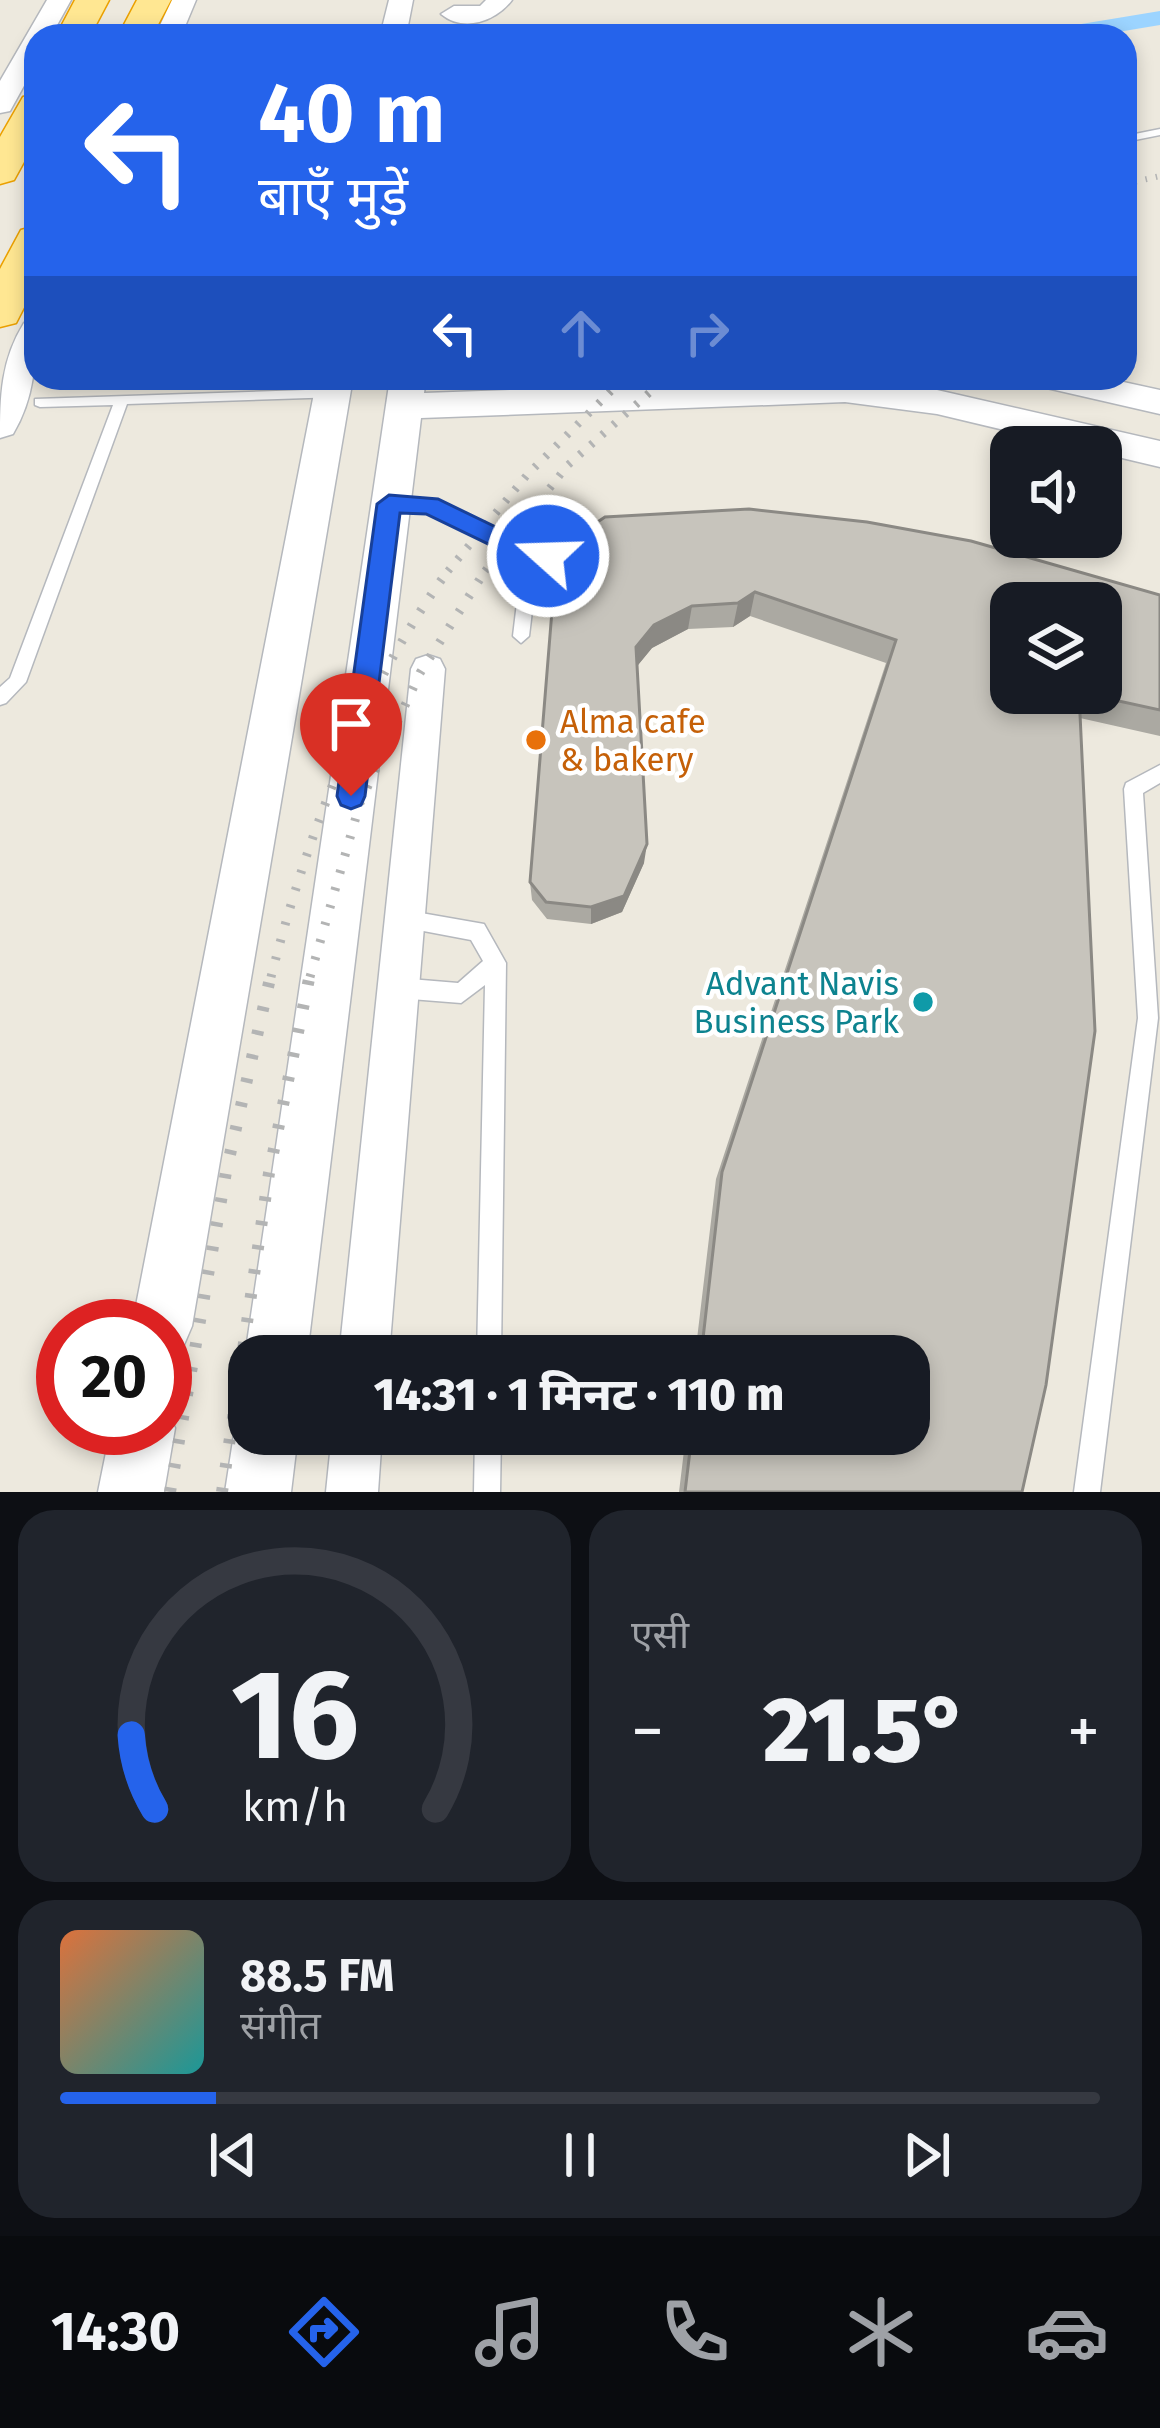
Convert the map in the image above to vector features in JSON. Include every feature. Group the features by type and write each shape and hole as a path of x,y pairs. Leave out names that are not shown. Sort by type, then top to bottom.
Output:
{"highway":[{"path":"0,172 24,127"},
{"path":"0,313 24,264"}],"street":[{"path":"155,24 184,0"},
{"path":"454,19 487,14 500,0"},
{"path":"0,105 24,62"},
{"path":"0,425 24,362"},
{"path":"167,1299 334,390"},
{"path":"280,1335 405,392 845,390 937,402 1160,454"},
{"path":"1105,390 1160,402"},
{"path":"366,1335 428,669"},
{"path":"131,1492 138,1455"},
{"path":"259,1492 263,1455"},
{"path":"352,1492 355,1455"}],"lane":[{"path":"40,402 278,390"},
{"path":"0,698 17,682 121,401"},
{"path":"389,504 430,505 540,560"},
{"path":"518,533 598,535 540,560 527,586 521,636"},
{"path":"1088,1492 1154,1021 1133,789 1160,773"},
{"path":"404,919 477,931 496,963 489,1335"},
{"path":"398,988 461,993 496,963"},
{"path":"487,1492 488,1455"}],"building":[{"name":"Advant Navis Business Park","path":"749,509 867,522 971,541 990,546 990,558 1030,558 1114,582 990,582 990,714 1080,714 1095,1031 1046,1385 1022,1492 685,1492 689,1455 930,1455 930,1335 703,1335 722,1172 896,640 755,592 738,603 692,606 654,625 636,647 647,844 624,896 591,907 546,902 530,882 557,549 605,517"},
{"name":"Advant Navis Business Park","path":"1122,584 1160,595 1160,710 1122,702"}],"waterway":[{"path":"1124,24 1160,18"}],"railway":[{"path":"1137,181 1160,176"},
{"path":"448,571 527,475 612,390"},
{"path":"485,570 567,466 652,390"},
{"path":"271,977 302,870 341,764 390,662 450,568"},
{"path":"310,977 360,803 420,673 485,570"},
{"path":"170,1492 226,1172 271,974"},
{"path":"222,1492 269,1173 310,974"}],"place":[{"name":"Alma cafe & bakery","path":"536,740"},
{"name":"Advant Navis Business Park","path":"923,1002"}],"route":[{"path":"351,796 389,504 430,505 540,560 548,556"}]}
